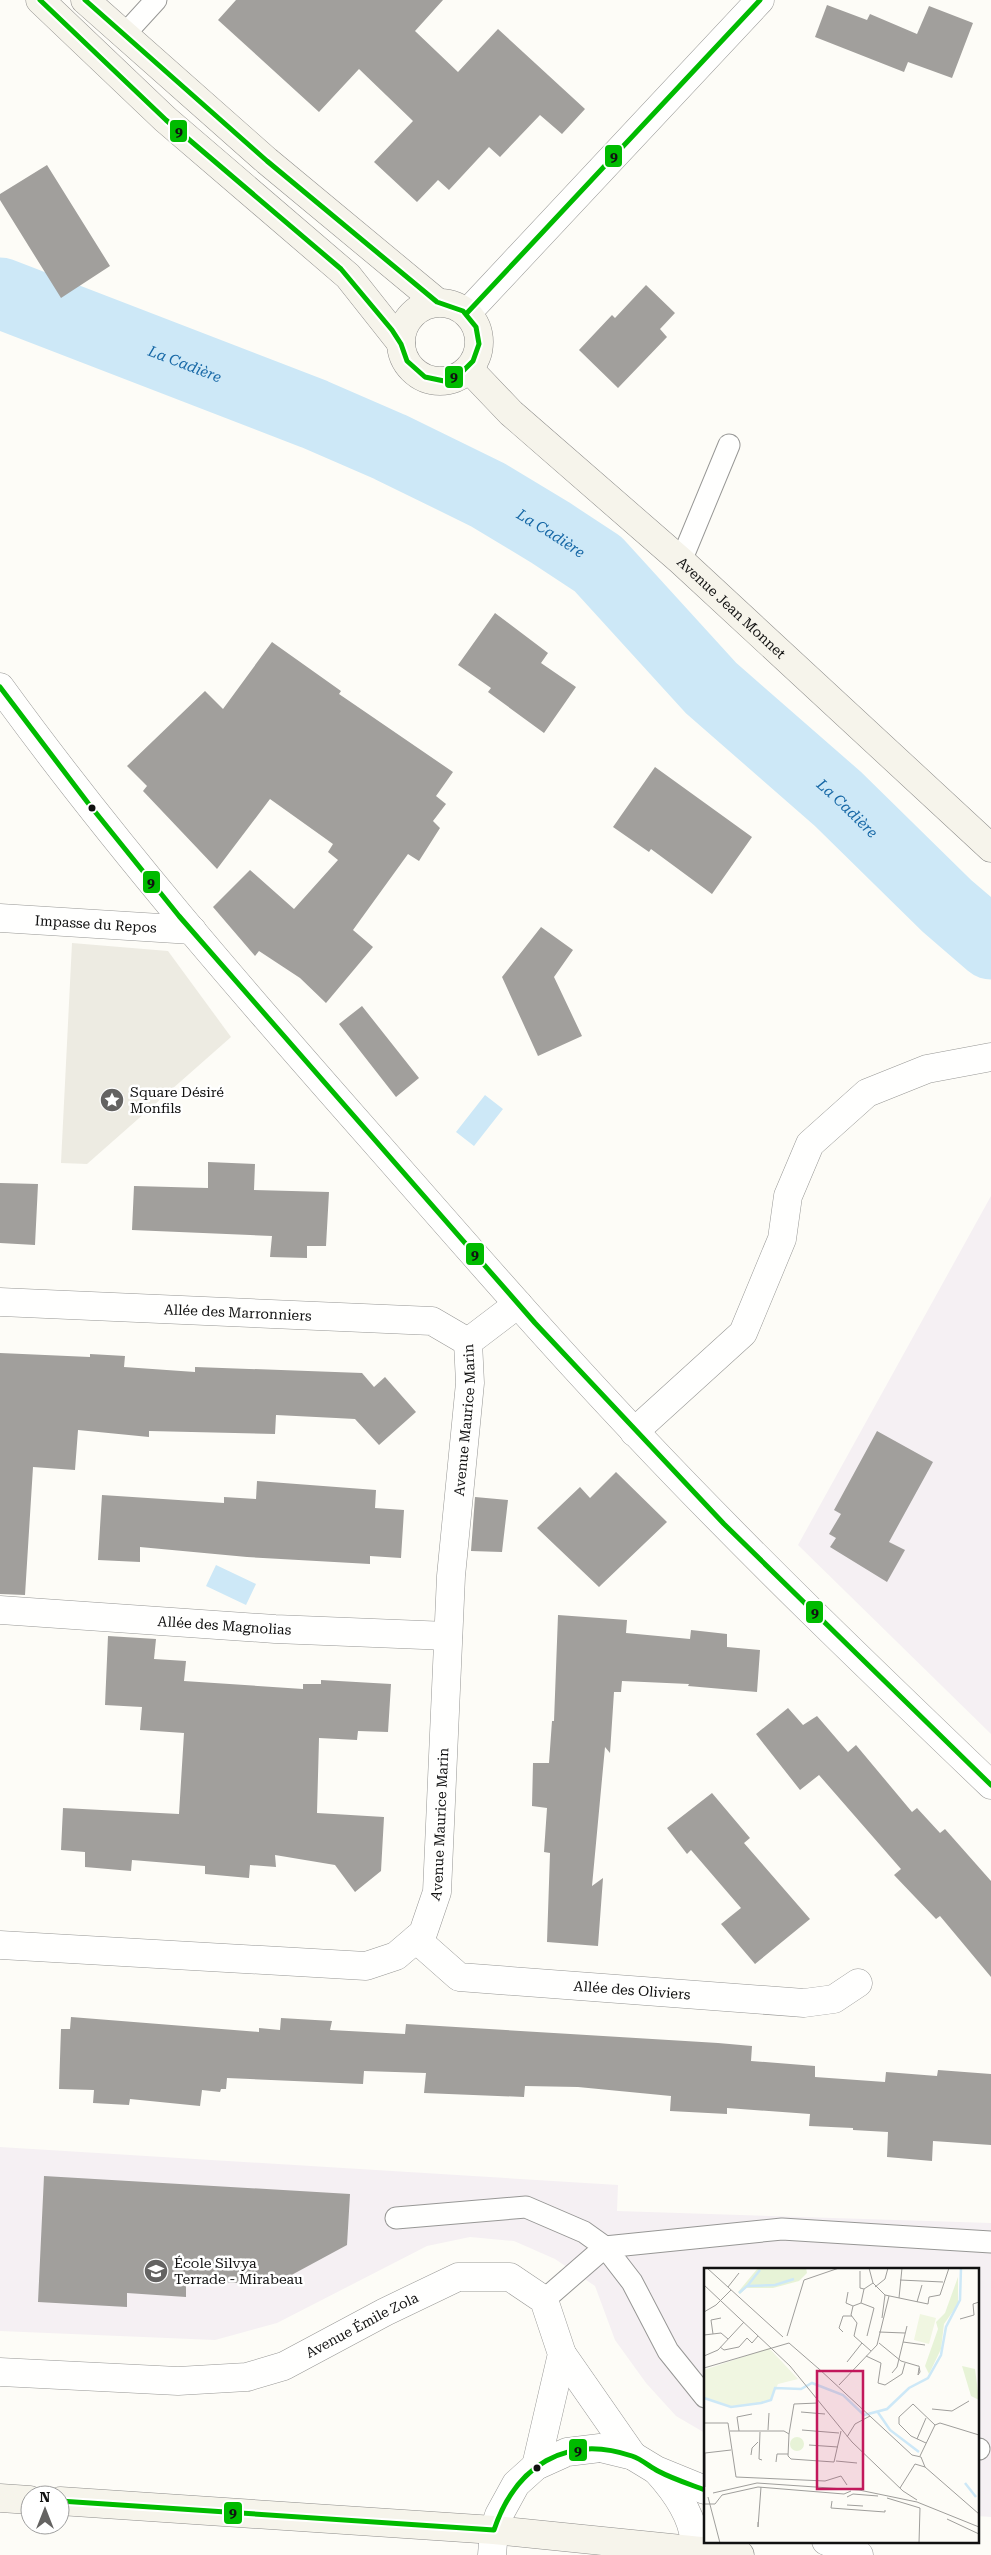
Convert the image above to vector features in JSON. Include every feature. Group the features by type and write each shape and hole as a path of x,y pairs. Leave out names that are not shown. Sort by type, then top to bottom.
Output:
{"street":[{"path":"40,0 165,118 348,276 401,343"},
{"path":"85,0 266,161 438,302 453,305 467,313 476,325 480,340 477,356 469,369 457,377 442,381 426,379 414,370 404,358 401,343 403,328 411,316 423,307 438,302"},
{"path":"467,313 760,0"},
{"name":"Avenue Jean Monnet","path":"469,369 511,413 681,561 991,848"},
{"path":"4,701 244,994 518,1304 634,1432 742,1545 991,1785"},
{"name":"Impasse du Repos","path":"0,918 192,930"},
{"path":"634,1432 743,1332 782,1239 788,1196 810,1144 867,1093 927,1069 991,1057"},
{"name":"Allée des Marronniers","path":"0,1302 432,1321 468,1342"},
{"name":"Avenue Maurice Marin","path":"0,1945 366,1966 396,1956 423,1933 437,1892 451,1576 470,1383 468,1342 518,1304"},
{"name":"Allée des Magnolias","path":"0,1610 275,1629 448,1636"},
{"name":"Allée des Oliviers","path":"416,1939 459,1977 804,2003 834,1999 858,1983"},
{"name":"Avenue Émile Zola","path":"0,2372 178,2381 247,2377 284,2366 385,2312 458,2276 510,2276 544,2300"},
{"path":"544,2300 562,2354 633,2456"},
{"path":"536,2466 562,2354"},
{"path":"493,2543 502,2506 512,2491 536,2466 567,2452 600,2448 633,2456 656,2470 704,2490"},
{"path":"656,2470 677,2493 690,2521 694,2553"},
{"path":"0,2498 20,2499"},
{"path":"70,2503 493,2543 740,2555"},
{"path":"828,2542 859,2555"}],"lane":[{"path":"124,35 156,0"},
{"path":"681,561 729,445"},
{"path":"396,2218 526,2207 584,2232 605,2247 632,2282 668,2351 704,2396"},
{"path":"544,2300 605,2247 782,2229 991,2242"}],"shaded area":[{"name":"Square Désiré Monfils","path":"72,943 168,951 231,1037 87,1164 61,1163"},
{"path":"991,1196 991,1734 798,1545"},
{"path":"0,2147 618,2185 617,2211 991,2223 991,2517 978,2516 978,2268 704,2268 704,2432 676,2416 646,2383 615,2340 595,2286 555,2259 514,2241 470,2237 427,2246 277,2323 215,2340 0,2331"}],"water":[{"path":"485,1095 503,1109 474,1146 456,1132"},
{"path":"216,1565 256,1584 246,1605 206,1586"}],"building":[{"path":"236,0 443,0 415,31 458,72 498,29 585,109 562,134 540,115 500,157 489,147 449,190 438,180 417,202 374,162 413,121 359,69 319,112 218,20"},
{"path":"827,5 867,20 870,14 917,34 929,6 973,23 952,78 908,62 904,72 815,37"},
{"path":"47,165 110,266 61,298 0,200 0,194"},
{"path":"646,285 675,313 660,329 667,337 618,388 579,350 612,315 615,318"},
{"path":"495,613 548,653 541,663 576,687 544,733 488,692 491,688 458,665"},
{"path":"272,642 341,691 339,694 453,772 436,796 446,804 433,821 440,828 419,861 408,854 353,930 373,947 326,1003 300,978 259,951 255,956 213,907 250,870 294,909 338,860 328,852 333,844 270,799 217,869 143,791 147,786 127,766 205,691 223,709"},
{"path":"655,767 752,837 712,894 651,849 649,852 613,827"},
{"path":"541,927 573,950 554,977 582,1036 538,1056 502,977"},
{"path":"362,1006 419,1078 396,1097 339,1024"},
{"path":"208,1162 255,1164 254,1190 329,1192 326,1246 307,1246 307,1258 270,1257 272,1236 132,1230 134,1186 208,1188"},
{"path":"0,1183 38,1184 35,1245 0,1243"},
{"path":"0,1353 90,1357 90,1354 125,1356 124,1367 195,1372 195,1367 362,1373 374,1387 385,1377 416,1412 379,1445 355,1419 276,1415 275,1434 149,1431 149,1437 78,1430 75,1470 33,1467 25,1595 0,1594"},
{"path":"877,1431 933,1462 889,1542 905,1550 887,1582 830,1547 836,1538 829,1534 841,1514 834,1510"},
{"path":"616,1472 667,1522 599,1587 537,1528 580,1487 590,1498"},
{"path":"257,1481 376,1490 375,1508 404,1510 401,1558 370,1556 370,1564 247,1557 140,1547 140,1562 98,1560 102,1495 224,1503 224,1497 256,1499"},
{"path":"475,1497 508,1500 502,1552 471,1551"},
{"path":"558,1615 627,1620 626,1633 690,1639 691,1630 727,1634 727,1647 760,1650 757,1692 688,1686 689,1684 622,1681 621,1692 614,1692 610,1753 605,1747 592,1886 603,1878 598,1946 547,1942 550,1853 544,1852 547,1808 532,1806 533,1763 549,1763 552,1721 554,1721"},
{"path":"108,1636 156,1639 154,1659 186,1661 184,1681 303,1689 303,1684 321,1684 321,1680 391,1684 388,1732 358,1731 357,1740 319,1738 317,1813 384,1817 381,1871 355,1892 335,1865 275,1855 276,1867 250,1865 249,1878 205,1874 205,1866 132,1860 131,1871 85,1867 85,1852 61,1850 63,1808 179,1814 184,1733 140,1730 142,1707 105,1705"},
{"path":"788,1708 803,1725 817,1716 848,1752 856,1745 912,1812 917,1808 940,1833 945,1829 991,1881 991,1977 940,1916 936,1919 894,1875 901,1869 819,1775 800,1790 756,1734"},
{"path":"712,1793 750,1838 744,1843 810,1919 755,1964 721,1924 741,1908 691,1850 687,1854 667,1828"},
{"path":"71,2017 259,2032 259,2028 280,2030 281,2018 332,2021 330,2030 405,2034 406,2024 718,2043 752,2046 751,2061 815,2066 815,2077 885,2082 886,2072 937,2076 938,2070 991,2074 991,2145 933,2141 932,2161 887,2157 888,2132 809,2126 810,2114 727,2108 727,2114 670,2111 671,2096 578,2087 525,2086 524,2097 424,2093 426,2073 364,2071 363,2084 227,2078 226,2089 221,2089 220,2092 202,2090 200,2106 130,2099 129,2105 93,2103 94,2090 59,2089 61,2029 70,2029"},
{"path":"44,2176 350,2194 347,2245 273,2285 186,2280 186,2297 127,2293 127,2307 38,2302"}],"waterway":[{"name":"La Cadière","path":"0,293 314,414 390,447 488,495 551,533 598,564 711,688 838,799 947,906 991,944"}],"transit line":[{"name":"9","path":"40,0 166,120 341,269 392,330 401,344 407,361 425,377 444,381 460,374 473,361 479,344 476,327 463,311 437,302 267,161 85,0"},
{"name":"9","path":"467,313 760,0"},
{"name":"9","path":"0,687 88,803 179,916 535,1323 724,1524 991,1785"},
{"name":"9","path":"70,2502 494,2530 503,2508 515,2489 529,2473 546,2461 565,2453 586,2449 608,2450 632,2456 664,2474 704,2490"}],"place":[{"name":"Square Désiré Monfils","path":"112,1100"},
{"name":"École Silvya Terrade - Mirabeau","path":"156,2271"}]}
